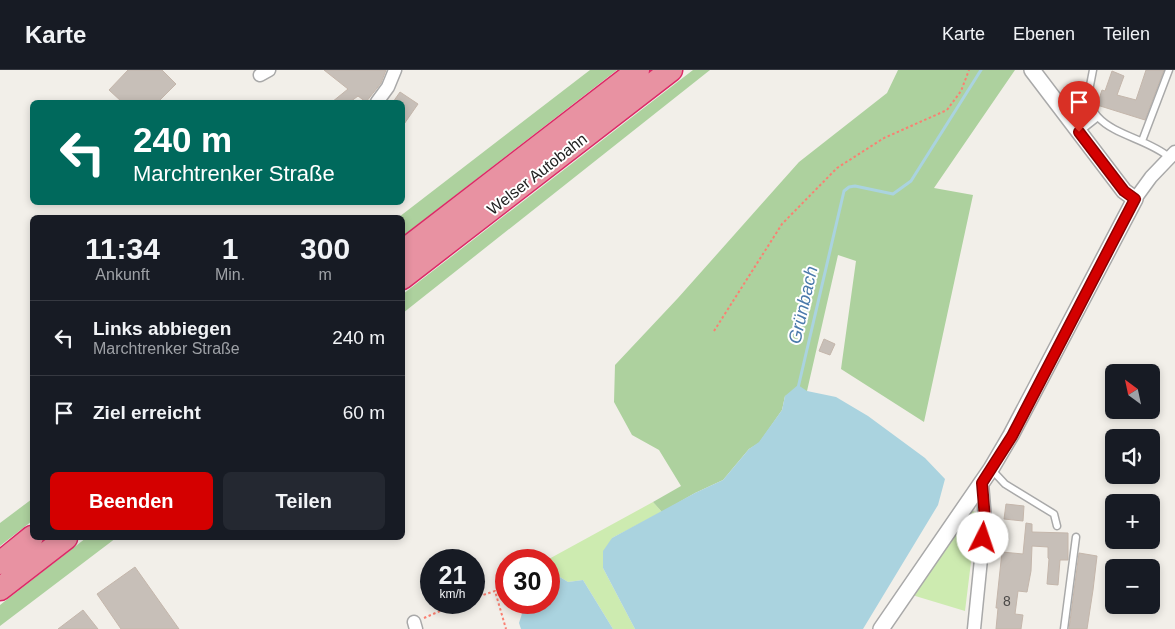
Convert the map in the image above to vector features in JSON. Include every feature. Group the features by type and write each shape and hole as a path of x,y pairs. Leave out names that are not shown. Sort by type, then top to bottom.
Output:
{"highway":[{"name":"Welser Autobahn","path":"405,250 638,70"},
{"name":"Welser Autobahn","path":"405,276 672,70"},
{"path":"0,563 30,540"},
{"path":"0,589 63,540"}],"street":[{"path":"378,100 396,70"},
{"path":"1032,70 1124,191 1135,199"},
{"path":"881,629 982,483 1012,436 1135,199 1151,177 1172,155"},
{"path":"974,629 985,519 982,483"}],"lane":[{"path":"1093,70 1088,100 1098,117 1110,126 1172,155"},
{"path":"1142,141 1168,70"},
{"path":"1079,132 1098,117"},
{"path":"991,469 1005,484 1054,514 1057,526"},
{"path":"1064,629 1076,537"}],"path":[{"path":"714,330 782,224 830,175 837,168 884,138 947,110 961,91 969,70"},
{"path":"485,594 494,590 506,629"},
{"path":"415,626 438,614"}],"green space":[{"path":"590,70 617,70 405,234 405,215 402,215"},
{"path":"693,70 710,70 405,311 405,292"},
{"path":"898,70 1015,70 934,188 973,195 924,422 841,369 856,261 838,255 807,391 785,396 782,410 759,443 749,449 723,480 662,512 653,502 681,486 659,450 632,435 614,402 615,365 678,298 799,162 887,93"},
{"path":"30,500 30,523 0,546 0,523"},
{"path":"653,502 662,512 612,538 603,568 635,629 613,629 583,580 568,582 560,577 560,553"},
{"path":"971,510 977,513 965,611 912,595"},
{"path":"83,540 113,540 0,626 0,605"}],"water":[{"path":"798,385 807,391 836,397 868,416 925,458 945,479 938,505 863,629 635,629 603,568 603,551 612,538 723,480 749,449 759,442 782,410 785,396"},
{"path":"560,577 568,582 583,580 613,629 521,629 519,623 522,614 560,614"}],"building":[{"path":"128,70 162,70 176,84 160,100 120,100 109,90"},
{"path":"324,70 386,70 381,83 368,100 363,100 358,96 353,100 334,100 348,89"},
{"path":"1146,70 1164,70 1145,120 1097,105 1102,90 1105,91 1112,71 1124,76 1117,95 1136,100"},
{"path":"400,92 418,104 405,123 405,100 394,100"},
{"path":"824,339 835,344 830,355 819,351"},
{"path":"1006,504 1024,506 1023,521 1004,519"},
{"path":"1026,523 1032,524 1032,532 1068,533 1068,560 1060,560 1058,585 1047,584 1048,547 1032,546 1031,571 1027,592 1018,591 1015,614 1023,615 1021,629 996,629 998,608 996,608 1002,552 1023,554"},
{"path":"1079,553 1097,556 1093,590 1087,629 1069,629"},
{"path":"135,567 179,629 121,629 97,594"},
{"path":"83,610 98,629 58,629"}],"waterway":[{"name":"Grünbach","path":"798,388 844,191 849,187 855,186 893,194 911,181 981,70"}],"route":[{"path":"983,538 985,519 982,483 1012,436 1135,199 1124,191 1079,132"}]}
